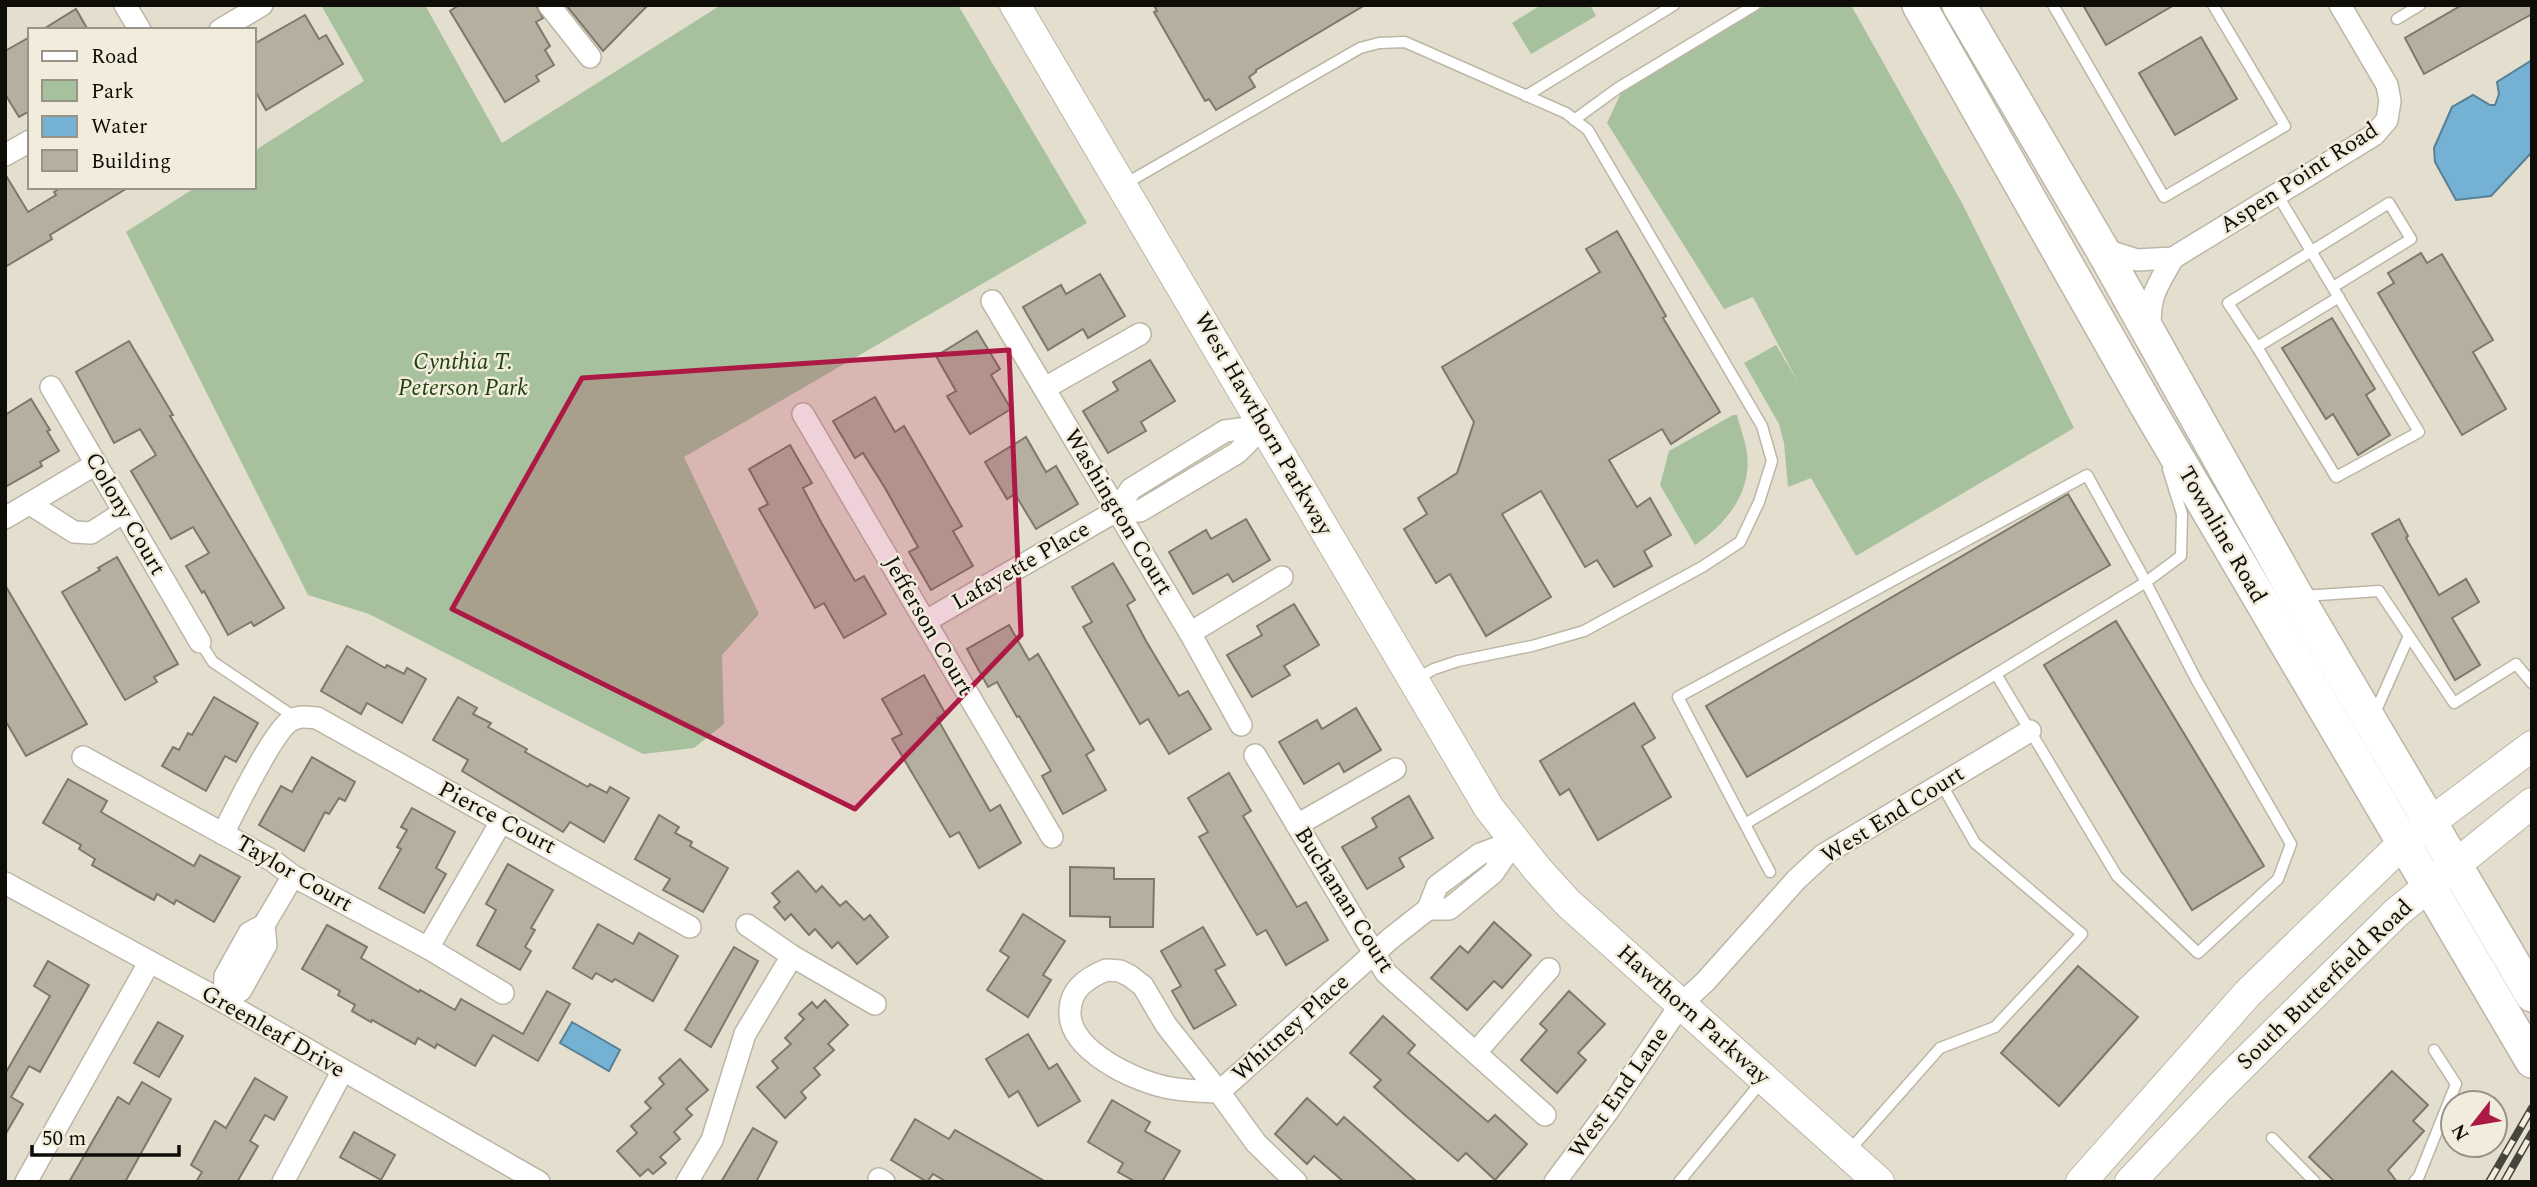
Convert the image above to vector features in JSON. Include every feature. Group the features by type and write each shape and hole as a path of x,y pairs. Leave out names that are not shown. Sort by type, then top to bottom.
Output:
{"main road":[{"name":"Townline Road","path":"1919,5 2164,436 2532,1061"},
{"name":"Townline Road","path":"1959,5 2102,249 2297,597 2532,995"}],"street":[{"path":"125,5 138,28"},
{"path":"223,28 262,5"},
{"path":"549,5 590,57"},
{"name":"West Hawthorn Parkway","path":"1016,5 1489,808 1515,841"},
{"name":"Aspen Point Road","path":"2102,249 2137,260 2173,258 2374,135 2386,120 2390,101 2388,85 2340,5"},
{"path":"5,155 28,142"},
{"path":"2152,338 2148,311 2173,258"},
{"name":"Washington Court","path":"992,302 1190,633 1241,725"},
{"path":"1045,388 1140,334"},
{"name":"Colony Court","path":"51,387 200,642"},
{"name":"Jefferson Court","path":"803,414 1052,837"},
{"name":"Lafayette Place","path":"926,621 1116,511 1140,511 1237,453 1264,425"},
{"path":"5,519 96,464"},
{"path":"30,504 74,532 91,533 124,512"},
{"path":"1190,633 1283,577"},
{"path":"223,834 267,753 287,723 299,717"},
{"name":"Pierce Court","path":"299,717 317,718 690,926"},
{"name":"West End Court","path":"1681,1004 1705,982 1796,880 1823,855 2030,731"},
{"name":"South Butterfield Road","path":"2081,1182 2248,993 2403,843 2532,746"},
{"name":"Buchanan Court","path":"1255,755 1386,973 1545,1115"},
{"name":"Taylor Court","path":"83,757 273,861 293,876 428,948 503,993"},
{"path":"1297,825 1395,769"},
{"name":"South Butterfield Road","path":"2130,1182 2220,1087 2397,912 2532,803"},
{"path":"428,948 501,822"},
{"name":"Whitney Place","path":"1219,1092 1428,909 1449,909 1493,873 1515,841"},
{"name":"Hawthorn Parkway","path":"1515,841 1568,903 1879,1182"},
{"path":"224,1002 242,990 267,945 264,925 293,876"},
{"name":"Greenleaf Drive","path":"5,883 224,1002 342,1072 539,1182"},
{"path":"747,925 792,956 875,1004"},
{"path":"687,1182 712,1140 745,1034 792,956"},
{"path":"26,1182 149,963"},
{"path":"1476,1052 1549,969"},
{"path":"1219,1092 1165,1087 1125,1072 1103,1060 1077,1035 1070,1021 1069,1008 1074,993 1092,976 1106,970 1120,971 1143,986 1166,1026 1219,1092 1256,1143 1296,1182"},
{"name":"West End Lane","path":"1555,1182 1608,1111 1681,1004"},
{"path":"283,1182 342,1072"}],"lane":[{"path":"1526,96 1674,5"},
{"path":"1574,120 1618,88 1755,5"},
{"path":"2053,5 2164,197 2285,126 2219,7"},
{"path":"2397,19 2420,5"},
{"path":"1122,185 1360,48 1379,43 1405,43 1566,113 1588,130 1762,426 1772,461 1759,502 1740,542 1702,567 1584,631 1532,646 1458,662 1434,669 1414,680"},
{"path":"2257,346 2336,292 2411,239 2389,203 2311,251 2228,303 2336,477 2419,432 2336,292 2311,251 2277,194"},
{"path":"1745,824 2146,582 2181,556 2182,514 2166,466 2164,436"},
{"path":"1770,872 1678,697 2087,475 2197,681 2291,844 2278,879 2198,953 2118,876 1996,674"},
{"path":"2297,597 2379,591 2454,703 2516,664 2532,683"},
{"path":"2371,720 2409,636"},
{"path":"200,642 213,662 299,717"},
{"path":"1847,1153 1940,1048 1995,1027 2082,933 1975,843 1942,785"},
{"path":"2414,1182 2419,1176 2456,1084 2434,1050"},
{"path":"1679,1182 1765,1078"},
{"path":"2272,1139 2315,1182"}],"highlighted area":[{"path":"1009,350 1021,635 855,809 452,609 582,378"}],"green space":[{"name":"Cynthia T. Peterson Park","path":"321,5 425,5 502,143 721,5 958,5 1087,223 684,457 759,614 722,655 724,724 694,748 643,754 369,614 308,595 126,232 193,189 256,189 256,150 364,81"},
{"path":"1541,5 1590,5 1596,16 1531,54 1512,23"},
{"path":"1766,5 1851,5 1963,205 2074,428 1856,556 1811,478 1788,487 1784,443 1779,424 1744,363 1776,345 1798,382 1753,297 1724,309 1607,123 1621,93"},
{"path":"1737,415 1747,453 1745,481 1735,506 1717,527 1695,545 1660,485 1669,451"}],"water":[{"path":"2532,60 2532,152 2491,196 2456,200 2435,162 2434,148 2452,107 2473,95 2495,105 2499,94 2497,82"},
{"path":"572,1022 620,1050 609,1071 560,1043"}],"building":[{"path":"459,5 536,5 543,18 536,22 550,46 545,50 554,65 536,76 539,81 505,102 450,11"},
{"path":"566,5 648,5 603,51"},
{"path":"1154,5 1365,5 1256,70 1249,77 1255,87 1216,110 1209,99 1205,101 1154,12 1157,11"},
{"path":"2083,5 2174,5 2106,45"},
{"path":"2462,5 2532,5 2532,14 2424,74 2405,38"},
{"path":"76,9 87,28 45,28"},
{"path":"305,15 319,39 326,35 343,64 266,110 256,92 256,43"},
{"path":"2201,37 2237,99 2175,135 2139,73"},
{"path":"28,38 28,112 19,117 5,94 5,51"},
{"path":"5,174 28,212 56,195 54,192 59,189 126,189 50,235 52,239 5,267"},
{"path":"1617,231 1666,316 1663,318 1720,412 1671,444 1662,429 1609,460 1637,507 1650,498 1671,535 1644,551 1652,566 1614,587 1597,560 1585,567 1541,491 1502,514 1551,597 1486,636 1450,574 1436,583 1404,529 1427,514 1418,498 1457,473 1474,422 1442,367 1600,272 1586,249"},
{"path":"2421,253 2427,263 2442,254 2493,340 2473,352 2506,409 2462,435 2378,293 2394,283 2388,273"},
{"path":"1100,274 1125,316 1088,338 1083,329 1048,350 1023,307 1061,285 1066,294"},
{"path":"2332,318 2375,389 2366,395 2390,435 2358,455 2333,414 2326,419 2282,348"},
{"path":"977,331 1000,369 991,375 1011,409 970,434 947,396 956,391 936,356"},
{"path":"129,341 173,415 170,416 284,608 254,626 251,622 228,635 204,591 202,593 186,566 209,553 193,527 171,539 131,471 156,455 140,429 114,443 76,372"},
{"path":"1150,360 1175,401 1141,422 1146,431 1108,453 1083,411 1118,390 1113,382"},
{"path":"875,397 895,432 904,426 962,526 953,531 973,566 931,590 909,552 918,547 885,488 863,453 855,458 833,421"},
{"path":"31,399 59,451 40,462 42,466 5,487 5,415"},
{"path":"1026,437 1046,472 1056,466 1078,504 1036,529 1015,494 1007,499 985,462"},
{"path":"790,445 812,483 803,488 822,524 855,581 864,576 886,614 844,638 824,603 815,608 759,509 768,504 749,469"},
{"path":"2068,494 2110,565 1747,777 1706,706"},
{"path":"1246,519 1270,560 1233,582 1228,574 1193,594 1169,552 1206,530 1211,539"},
{"path":"2399,519 2408,536 2406,538 2439,595 2466,579 2479,602 2452,618 2480,665 2455,680 2372,534"},
{"path":"117,557 178,664 154,677 157,682 125,700 62,592"},
{"path":"1113,563 1135,600 1127,605 1146,641 1179,696 1188,691 1211,729 1169,754 1148,719 1140,724 1083,627 1092,622 1072,587"},
{"path":"5,585 87,724 26,756 5,720"},
{"path":"1294,604 1319,645 1284,666 1290,675 1252,697 1227,655 1262,635 1257,626"},
{"path":"2116,621 2264,866 2192,910 2044,665"},
{"path":"1009,625 1029,660 1038,654 1094,750 1086,755 1106,790 1063,814 1042,776 1051,771 1019,716 1017,717 997,682 988,687 967,649"},
{"path":"347,646 385,668 387,665 404,674 407,668 426,679 402,723 367,703 361,714 321,691"},
{"path":"924,675 945,713 937,718 990,811 1000,805 1021,843 979,868 959,832 950,837 892,739 902,734 882,699"},
{"path":"214,697 258,723 236,762 225,756 206,791 162,766 173,747 179,750 188,733 192,735"},
{"path":"458,697 477,708 473,714 491,723 488,727 527,749 525,752 588,787 590,784 607,793 610,787 629,798 604,842 570,822 563,832 462,771 468,760 433,740"},
{"path":"1634,703 1655,738 1642,746 1671,797 1598,840 1569,789 1560,795 1540,761"},
{"path":"1356,708 1381,750 1344,772 1339,763 1304,784 1279,742 1317,720 1322,729"},
{"path":"312,757 355,782 345,801 339,798 329,814 325,812 304,851 259,825 281,786 292,792"},
{"path":"1229,773 1251,811 1243,816 1297,907 1306,902 1328,940 1286,965 1266,930 1257,935 1199,837 1208,832 1188,798"},
{"path":"68,779 107,801 101,812 194,866 200,855 240,877 214,922 176,900 174,904 157,894 154,900 92,865 95,859 79,849 81,845 43,823"},
{"path":"1409,796 1433,838 1399,858 1404,867 1367,889 1342,847 1377,827 1372,818"},
{"path":"412,808 455,832 436,868 446,874 424,913 379,888 401,849 397,847 407,830 401,827"},
{"path":"659,815 679,827 675,833 692,842 690,846 728,868 703,912 663,890 670,879 635,859"},
{"path":"508,864 553,890 531,928 535,930 525,947 531,951 520,970 477,945 496,910 486,904"},
{"path":"1070,867 1114,868 1114,879 1154,879 1153,927 1110,927 1110,917 1070,916"},
{"path":"798,871 816,892 822,886 840,906 846,901 864,920 870,915 888,937 857,964 838,942 832,948 815,929 809,935 791,914 785,920 774,907 780,902 772,893"},
{"path":"1023,914 1065,941 1043,975 1051,980 1028,1017 987,990 1009,957 1000,951"},
{"path":"1494,922 1531,955 1502,988 1494,981 1467,1010 1431,978 1460,946 1468,953"},
{"path":"598,924 633,944 639,933 678,956 653,1001 615,979 612,982 596,973 592,979 573,968"},
{"path":"327,925 367,947 361,958 419,992 420,990 455,1010 461,999 523,1034 547,991 570,1004 538,1061 493,1035 475,1066 437,1044 435,1048 418,1038 415,1044 372,1020 371,1022 352,1011 355,1005 338,995 340,991 302,969"},
{"path":"1203,927 1225,965 1215,970 1236,1005 1194,1029 1172,991 1181,986 1161,951"},
{"path":"734,947 758,961 711,1047 685,1030"},
{"path":"48,961 89,985 40,1072 29,1066 11,1097 23,1104 5,1135 5,1074 50,996 34,986"},
{"path":"2078,966 2138,1017 2059,1106 2001,1053"},
{"path":"1569,991 1605,1024 1578,1053 1586,1060 1557,1093 1521,1060 1547,1030 1540,1024"},
{"path":"825,1000 848,1025 828,1044 834,1050 814,1068 820,1075 801,1092 806,1098 785,1118 757,1087 778,1068 772,1061 791,1044 785,1038 804,1019 799,1014 812,1002 817,1008"},
{"path":"1383,1016 1415,1045 1408,1053 1488,1122 1495,1115 1527,1144 1495,1180 1466,1153 1458,1161 1406,1116 1374,1087 1381,1080 1350,1053"},
{"path":"158,1022 183,1036 159,1077 134,1063"},
{"path":"1028,1034 1049,1069 1057,1064 1080,1101 1038,1126 1018,1091 1009,1097 986,1059"},
{"path":"680,1059 708,1090 686,1109 692,1115 674,1132 680,1139 660,1157 666,1163 653,1174 648,1169 640,1176 617,1151 637,1133 631,1126 651,1108 645,1102 664,1084 659,1078"},
{"path":"2392,1071 2428,1105 2413,1121 2424,1131 2388,1170 2397,1182 2335,1182 2309,1157"},
{"path":"255,1078 287,1097 274,1120 265,1115 250,1141 258,1146 237,1182 196,1182 202,1172 191,1165 215,1121 226,1128"},
{"path":"142,1082 171,1099 125,1182 69,1182 118,1097 129,1104"},
{"path":"1307,1098 1337,1125 1344,1117 1417,1182 1344,1182 1314,1156 1307,1164 1275,1134"},
{"path":"1112,1100 1150,1122 1145,1131 1180,1151 1162,1182 1136,1182 1118,1172 1123,1163 1088,1142"},
{"path":"915,1119 949,1139 955,1130 1046,1182 947,1182 933,1174 927,1182 891,1160"},
{"path":"753,1128 777,1142 756,1182 721,1182"},
{"path":"354,1132 395,1155 381,1180 340,1157"}],"railway":[{"path":"2489,1182 2532,1108"},
{"path":"2504,1182 2532,1133"}]}
